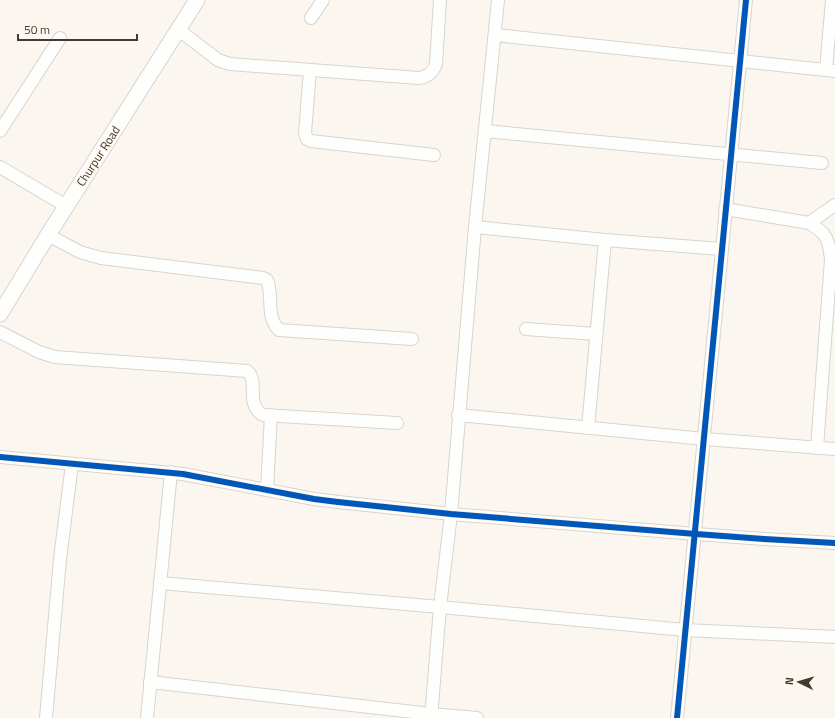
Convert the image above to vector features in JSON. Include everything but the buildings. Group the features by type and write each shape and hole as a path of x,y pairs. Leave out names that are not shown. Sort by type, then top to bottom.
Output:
{"street":[{"name":"Churpur Road","path":"0,314 66,206 197,0"},
{"path":"311,18 323,0"},
{"path":"179,30 224,63 419,78 432,73 436,64 440,0"},
{"path":"431,716 440,607 451,514 458,415 475,227 498,0"},
{"path":"678,718 685,630 696,534 721,250 746,0"},
{"path":"495,36 740,60 830,71 832,0"},
{"path":"0,131 60,38"},
{"path":"310,70 305,133 307,140 434,155"},
{"path":"485,131 822,163"},
{"path":"0,167 66,206"},
{"path":"809,223 835,205"},
{"path":"725,209 809,223 820,229 830,245 831,260 817,448"},
{"path":"475,227 721,250"},
{"path":"48,235 80,252 101,258 263,278 267,280 269,286 271,318 274,325 279,330 412,339"},
{"path":"588,428 605,240"},
{"path":"526,329 596,334"},
{"path":"0,332 38,352 55,357 247,371 251,374 254,405 263,415 397,423"},
{"path":"267,490 271,415"},
{"path":"458,415 704,439 835,449"},
{"path":"0,457 171,472 213,478 267,490 338,502 451,514 696,534 835,543"},
{"path":"46,718 60,559 72,464"},
{"path":"147,718 171,472"},
{"path":"160,583 685,630 835,637"},
{"path":"150,682 431,716 477,718"}],"cycle path":[{"path":"677,718 746,0"},
{"path":"0,457 183,474 314,499 451,514 696,534 835,543"}]}
